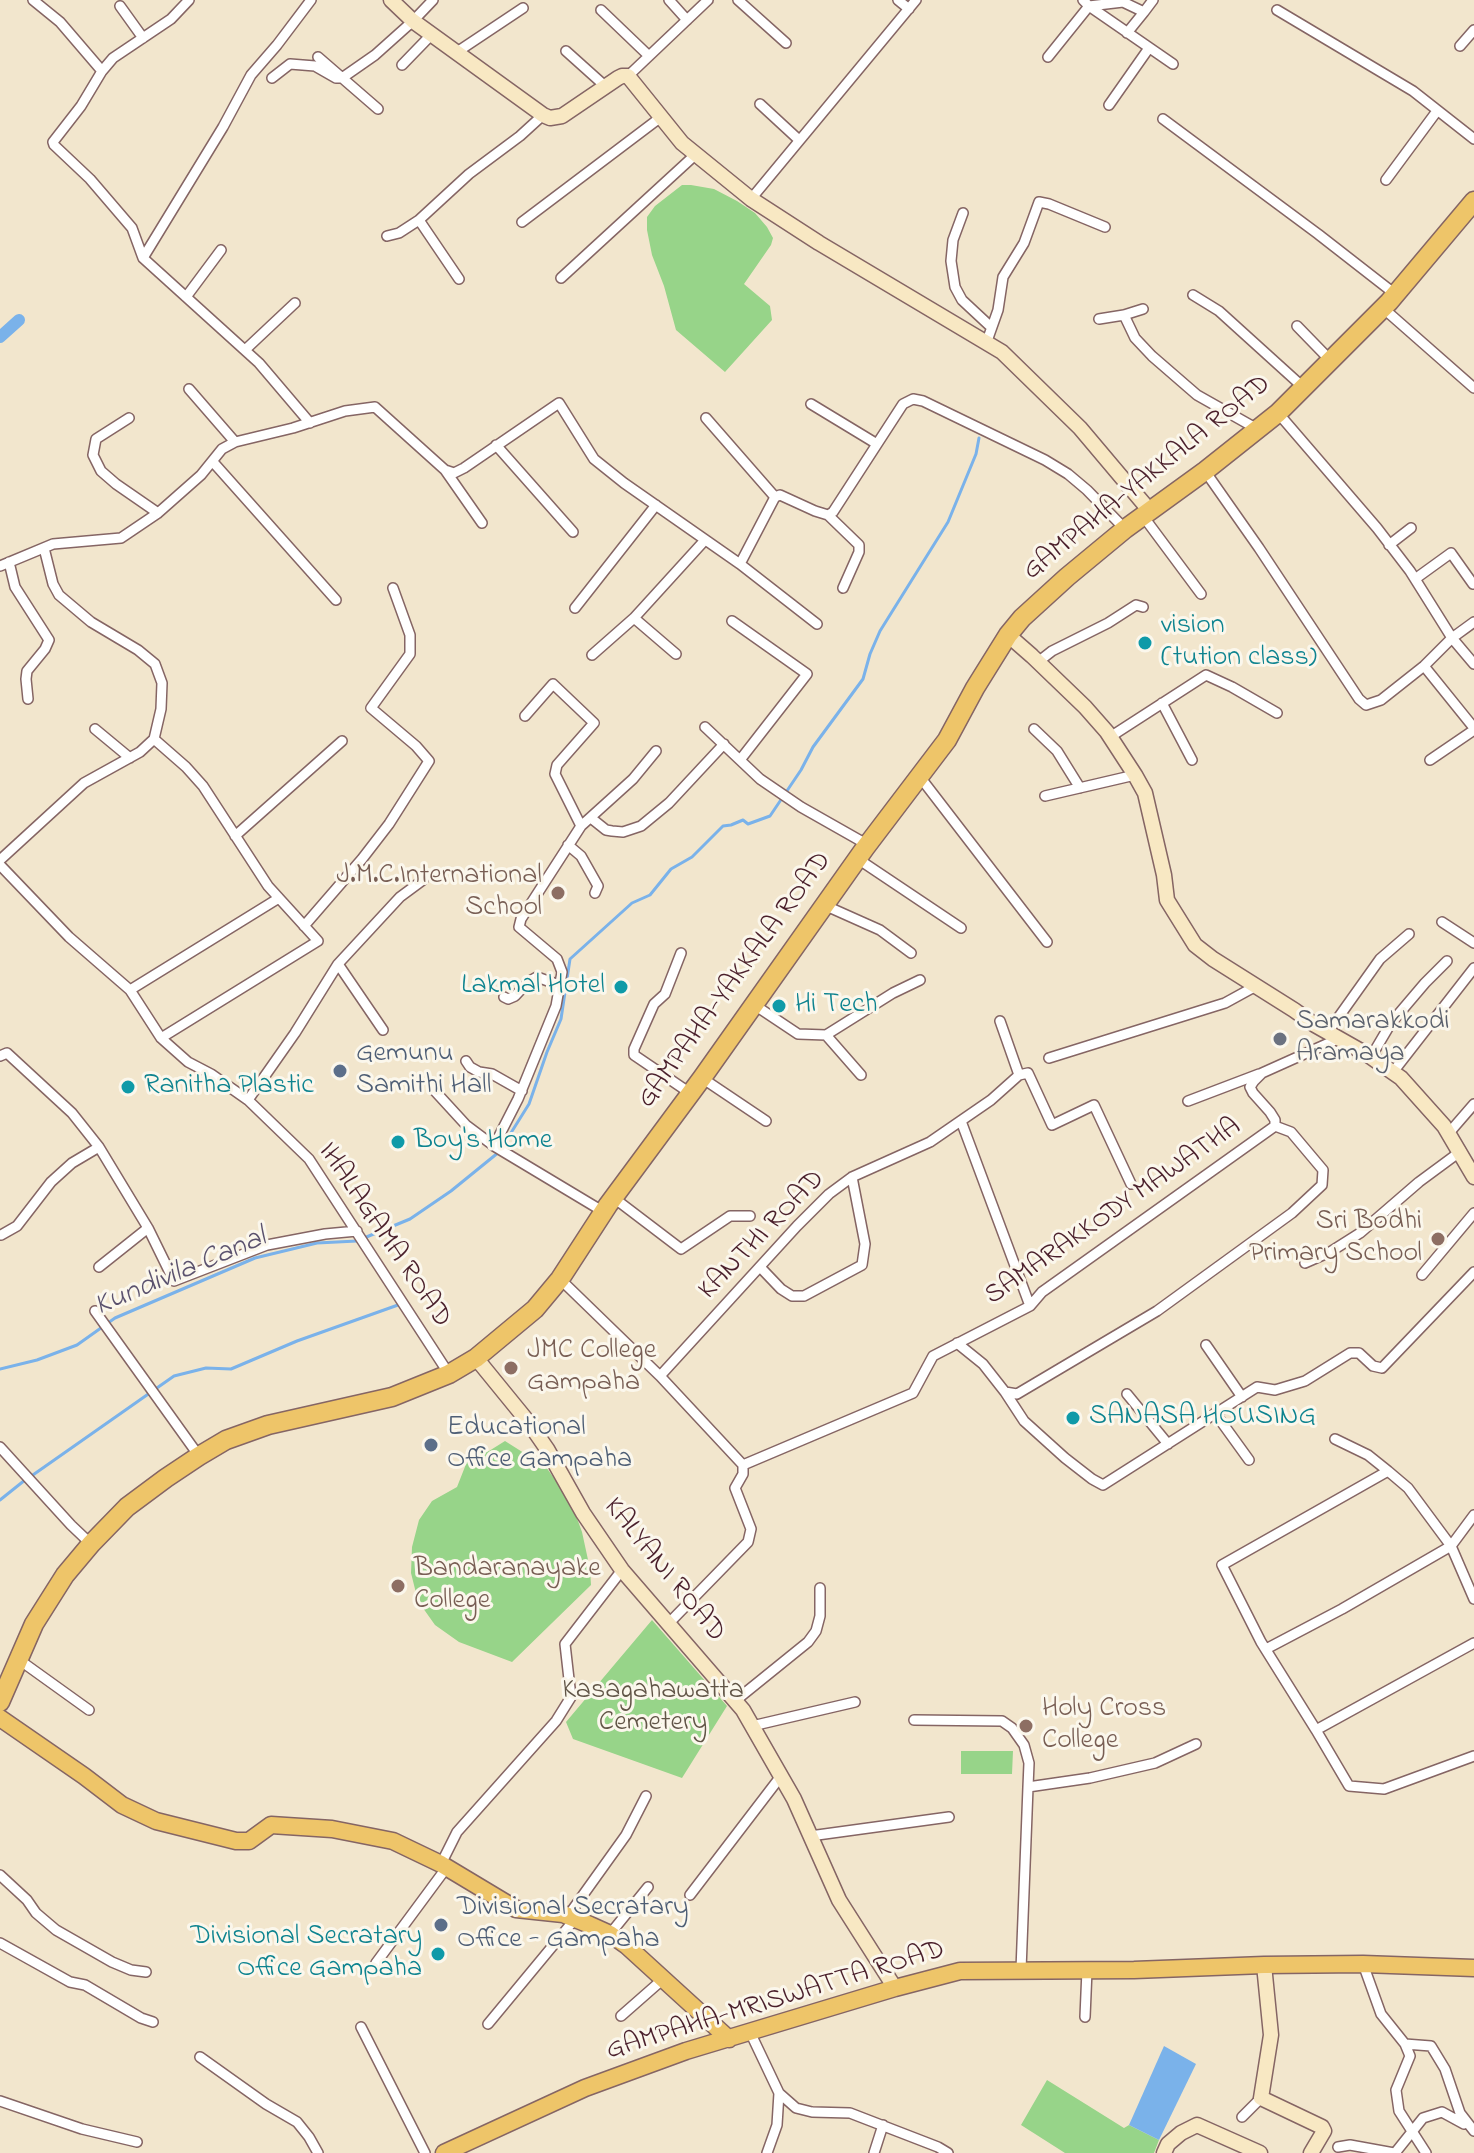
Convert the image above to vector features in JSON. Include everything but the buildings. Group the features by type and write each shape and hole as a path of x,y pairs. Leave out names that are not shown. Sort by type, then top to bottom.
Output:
{"highway":[{"name":"GAMPAHA-YAKKALA ROAD","path":"0,1702 34,1624 65,1575 127,1507 226,1440 268,1425 385,1399 449,1374 476,1358 535,1309 560,1279 609,1205 824,905 947,740 975,688 1022,618 1125,529 1278,413 1389,301 1474,202"}],"main road":[{"path":"0,1718 122,1805 156,1821 236,1841 249,1841 271,1825 332,1829 393,1841 444,1865 516,1909 572,1918 610,1934 729,2039"},
{"name":"GAMPAHA-MRISWATTA ROAD","path":"444,2153 585,2088 686,2051 960,1971 1363,1964 1474,1968"}],"street":[{"path":"33,0 60,22 102,71"},
{"path":"189,0 171,19 113,58 53,142 132,228 143,258 245,350 310,423"},
{"path":"143,258 251,75 311,0"},
{"path":"391,0 413,21 550,118 562,116 605,86 628,76 708,0"},
{"path":"272,78 290,64 315,66 336,78 342,78 375,55 433,0"},
{"path":"669,0 687,20"},
{"path":"738,0 786,43"},
{"path":"898,0 909,9"},
{"path":"751,199 916,0"},
{"path":"1127,33 1153,0"},
{"path":"1086,3 1123,2 1144,12"},
{"path":"1086,3 1173,64"},
{"path":"1048,57 1086,3"},
{"path":"120,6 143,38"},
{"path":"457,52 523,8"},
{"path":"601,10 649,56"},
{"path":"1277,10 1413,91 1474,139"},
{"path":"1460,46 1474,30"},
{"path":"402,65 432,34"},
{"path":"1109,105 1149,48"},
{"path":"566,51 605,86"},
{"path":"318,57 378,109"},
{"path":"628,76 682,143 751,199 858,266 989,334"},
{"path":"760,104 799,140"},
{"path":"1386,180 1437,111"},
{"path":"387,236 399,233 419,220 469,174 543,115"},
{"path":"522,222 661,117"},
{"path":"1163,119 1318,234 1474,388"},
{"path":"561,278 695,155"},
{"path":"989,334 998,310 1003,277 1024,243 1039,202 1105,227"},
{"path":"963,213 953,240 951,261 955,287 962,300 989,334 1080,428 1146,514 1201,594"},
{"path":"419,220 459,279"},
{"path":"186,297 221,250"},
{"path":"1193,295 1219,311 1304,388"},
{"path":"245,350 295,303"},
{"path":"1099,319 1143,309"},
{"path":"1124,315 1135,338 1197,395 1259,430"},
{"path":"1297,326 1331,361"},
{"path":"189,389 235,442"},
{"path":"828,515 840,503 903,404 913,399 1021,447 1068,474 1125,529"},
{"path":"445,470 454,473 464,468 559,403 594,459 740,564 817,624"},
{"path":"811,404 877,444"},
{"path":"28,699 27,671 49,640 4,564 53,544 121,538 158,513 213,462 222,449 235,442 345,411 375,407 445,470 482,523"},
{"path":"1278,413 1389,545 1415,579 1452,638 1474,664"},
{"path":"129,418 96,439 93,455 101,471 158,513"},
{"path":"706,418 775,497"},
{"path":"496,445 573,532"},
{"path":"213,462 336,600"},
{"path":"1205,471 1366,705 1381,700 1474,622"},
{"path":"740,564 775,497 780,495 828,515 859,545 859,552 843,588"},
{"path":"575,608 656,505"},
{"path":"1389,545 1411,528"},
{"path":"592,655 634,618 705,540"},
{"path":"0,863 84,783 140,752 154,739 161,709 162,683 155,664 91,622 59,595 44,548"},
{"path":"1415,579 1451,553 1473,584"},
{"path":"304,926 389,824 429,761 371,708 410,654 410,635 393,588"},
{"path":"1038,662 1052,651 1136,605 1143,607"},
{"path":"634,618 676,654"},
{"path":"732,621 807,674 740,760"},
{"path":"1008,635 1085,707 1135,775 1145,793 1167,900 1195,945 1393,1072 1444,1126 1474,1177"},
{"path":"1424,666 1474,729 1430,760"},
{"path":"1110,737 1206,675 1217,678 1277,713"},
{"path":"525,716 553,684 594,723 557,765 555,774 581,826"},
{"path":"1162,703 1192,760"},
{"path":"705,727 760,779 863,852 961,928"},
{"path":"95,729 130,758"},
{"path":"1034,729 1057,751 1080,788"},
{"path":"154,739 203,786 268,886 318,941 161,1038"},
{"path":"235,836 342,741"},
{"path":"591,818 612,831 623,832 641,826 669,803 724,744"},
{"path":"494,1146 522,1091 556,1006 562,972 557,959 519,927 521,919 581,826 633,779 656,751"},
{"path":"1045,796 1135,775"},
{"path":"920,777 1047,942"},
{"path":"568,845 581,856 598,886 595,893"},
{"name":"IHALAGAMA ROAD","path":"0,863 69,937 130,990 161,1038 188,1062 248,1100 309,1159 449,1374"},
{"path":"248,1100 338,964 400,897 423,880"},
{"path":"130,990 279,898"},
{"path":"824,905 880,930 911,953"},
{"path":"1442,922 1474,943"},
{"path":"1188,1101 1262,1073 1334,1035 1380,959 1409,934"},
{"path":"681,953 665,994 654,1004 634,1055 690,1093"},
{"path":"1371,1057 1391,1023 1447,961"},
{"path":"338,964 383,1030"},
{"path":"1393,1072 1474,968"},
{"path":"504,997 515,996 537,977 559,985"},
{"path":"753,1004 798,1034 826,1035 893,993 920,980"},
{"path":"1049,1058 1225,1003 1256,986"},
{"path":"1000,1021 1019,1075 1028,1073 1052,1125 1094,1105 1131,1184"},
{"path":"826,1035 861,1075"},
{"path":"0,1056 7,1053 72,1113 99,1147 148,1228 174,1281 267,1245 357,1231"},
{"path":"466,1061 479,1072 492,1074 522,1091"},
{"name":"SAMARAKKODY MAWATHA","path":"743,1465 913,1393 933,1356 1030,1306 1042,1292 1275,1126 1275,1120 1250,1087 1262,1073"},
{"name":"KANTHI ROAD","path":"660,1376 829,1194 852,1177 930,1142 991,1100 1019,1075"},
{"path":"702,1078 766,1121"},
{"path":"433,1089 466,1125 494,1146 609,1205 681,1249 730,1216 750,1216"},
{"path":"1448,1134 1474,1104"},
{"path":"961,1121 1030,1306"},
{"path":"1005,1392 1017,1394 1157,1311 1292,1213 1322,1185 1323,1170 1291,1132 1275,1126"},
{"path":"1,1235 17,1226 51,1182 72,1163 99,1147"},
{"path":"1305,1263 1360,1233 1419,1182 1461,1151"},
{"path":"760,1267 781,1289 792,1296 804,1296 862,1265 865,1244 852,1177"},
{"path":"1422,1275 1474,1213"},
{"path":"99,1267 148,1228"},
{"path":"957,1343 983,1364 1024,1421 1065,1458 1103,1485 1257,1387 1275,1390 1305,1381 1350,1353 1359,1353 1373,1366 1382,1368 1474,1272"},
{"path":"560,1279 660,1376 743,1465 743,1474 735,1488 751,1529 748,1542 669,1623"},
{"path":"95,1311 199,1456"},
{"path":"1206,1345 1242,1397"},
{"name":"KALYANI ROAD","path":"476,1358 547,1449 583,1513 622,1570 735,1701 752,1726 781,1776 839,1900 895,1988"},
{"path":"1127,1394 1168,1444"},
{"path":"1215,1413 1249,1460"},
{"path":"1335,1439 1368,1455 1408,1488 1451,1546 1474,1599"},
{"path":"0,1447 91,1544"},
{"path":"1388,1471 1222,1565 1266,1649 1349,1786 1384,1789 1474,1756"},
{"path":"1266,1649 1451,1546 1474,1515"},
{"path":"376,1963 444,1865 457,1832 556,1721 571,1697 565,1644 622,1570"},
{"path":"735,1701 808,1642 816,1631 820,1616 820,1588"},
{"path":"1316,1730 1474,1643"},
{"path":"18,1659 89,1710"},
{"path":"752,1726 855,1702"},
{"path":"914,1720 1002,1721 1012,1728 1024,1745 1029,1763 1021,1970"},
{"path":"1028,1787 1090,1778 1155,1763 1196,1744"},
{"path":"690,1895 781,1776"},
{"path":"488,2024 572,1918 626,1835 646,1796"},
{"path":"810,1836 949,1817"},
{"path":"0,1875 56,1930 112,1962 146,1972"},
{"path":"610,1934 648,1887"},
{"path":"0,1943 70,1982 85,1985 153,2022"},
{"path":"1363,1964 1381,2014 1405,2044 1410,2056 1396,2090 1399,2111 1426,2153"},
{"path":"1242,2117 1261,2098 1271,2035 1264,1965"},
{"path":"1085,2017 1087,1970"},
{"path":"621,2016 662,1980"},
{"path":"361,2027 425,2153"},
{"path":"750,2032 779,2093 796,2108 812,2112 850,2113 948,2153"},
{"path":"1405,2044 1431,2046 1445,2069 1460,2113 1472,2129"},
{"path":"200,2057 297,2122 318,2153"},
{"path":"767,2153 777,2125 779,2093"},
{"path":"1261,2098 1322,2127 1324,2131 1311,2153"},
{"path":"0,2101 82,2129 137,2142"},
{"path":"1338,2147 1350,2145 1395,2153 1423,2118 1442,2112 1472,2129"},
{"path":"874,2153 883,2125"},
{"path":"1164,2153 1168,2144 1197,2125 1260,2153"}],"green space":[{"path":"682,185 714,189 737,201 755,213 773,238 744,284 770,306 772,320 725,372 676,330 652,255 647,217 655,206"},
{"path":"505,1441 546,1467 571,1502 582,1532 591,1585 512,1662 459,1642 435,1625 418,1601 411,1573 412,1547 419,1520 432,1501 457,1487 470,1454 489,1451"},
{"name":"Kasagahawatta Cemetery","path":"652,1620 727,1706 682,1778 573,1739 566,1722"},
{"path":"961,1751 1013,1751 1012,1774 961,1774"},
{"path":"1047,2080 1124,2128 1129,2125 1159,2140 1154,2153 1065,2153 1021,2125"}],"water":[{"path":"1164,2046 1196,2064 1159,2140 1129,2125"}],"waterway":[{"path":"0,337 19,320"},
{"name":"Kundivila Canal","path":"364,1238 410,1219 499,1152 529,1104 561,1019 570,959 632,903 650,895 671,869 692,857 723,826 743,820 748,824 770,816 813,747 863,679 880,631 948,522 976,454 979,438"},
{"name":"Kundivila Canal","path":"0,1369 37,1360 77,1345 115,1318 255,1258 317,1243 357,1241"},
{"path":"30,1477 174,1376 206,1368 231,1369 297,1341 398,1305"},
{"path":"0,1500 25,1480"}],"place":[{"name":"vision (tution class)","path":"1145,643"},
{"name":"J.M.C.International School","path":"558,893"},
{"name":"Lakmal Hotel","path":"621,987"},
{"name":"Hi Tech","path":"779,1006"},
{"name":"Samarakkodi Aramaya","path":"1280,1039"},
{"name":"Gemunu Samithi Hall","path":"340,1071"},
{"name":"Ranitha Plastic","path":"128,1087"},
{"name":"Boy's Home","path":"398,1142"},
{"name":"Sri Bodhi Primary School","path":"1438,1239"},
{"name":"JMC College Gampaha","path":"511,1368"},
{"name":"SANASA HOUSING","path":"1073,1418"},
{"name":"Educational Office Gampaha","path":"431,1445"},
{"name":"Bandaranayake College","path":"398,1586"},
{"name":"Holy Cross College","path":"1026,1726"},
{"name":"Divisional Secratary Office - Gampaha","path":"441,1925"},
{"name":"Divisional Secratary Office Gampaha","path":"438,1954"}]}
